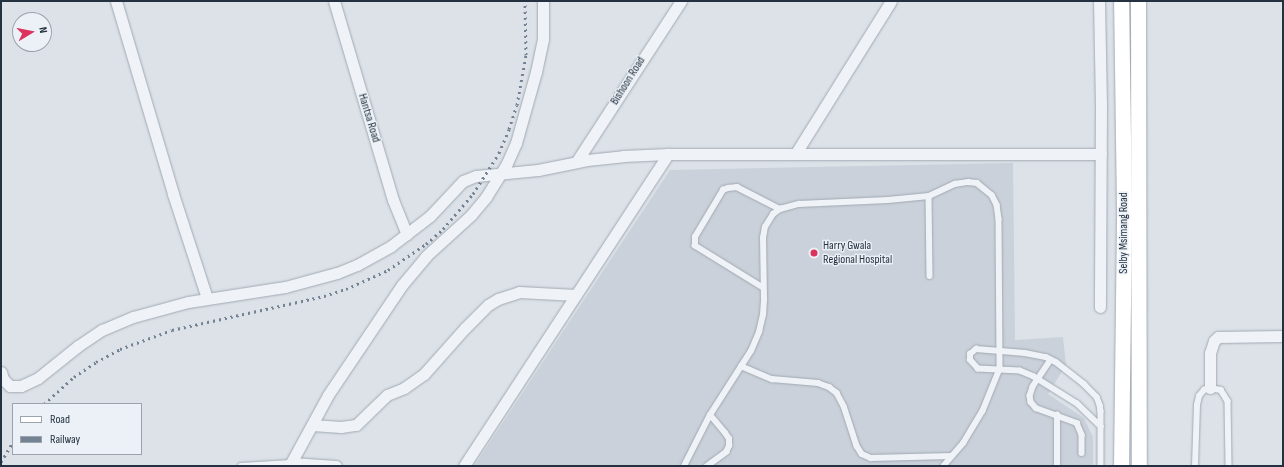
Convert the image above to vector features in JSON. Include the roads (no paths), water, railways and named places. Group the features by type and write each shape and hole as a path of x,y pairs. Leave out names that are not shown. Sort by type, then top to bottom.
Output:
{"main road":[{"name":"Selby Msimang Road","path":"1121,1 1124,209 1121,466"},
{"name":"Selby Msimang Road","path":"1138,1 1139,466"}],"street":[{"path":"116,1 173,194 207,298"},
{"name":"Hantsa Road","path":"334,1 394,200 407,234"},
{"path":"336,466 291,463 328,395 369,332 412,271 472,215 501,174 516,143 536,72 542,39 543,1"},
{"name":"Bishoon Road","path":"577,161 680,1"},
{"path":"796,153 891,1"},
{"path":"1099,1 1101,154 1100,307"},
{"path":"1,372 3,379 10,386 27,384 56,365 78,346 109,326 149,312 207,298 285,287 337,273 374,256 407,234 430,216 463,181 476,176 538,170 577,161 623,156 668,154 1101,154"},
{"path":"464,466 668,154"},
{"path":"312,425 336,427 356,425 387,396 404,388 424,374 465,328 488,305 498,299 519,292 576,296"},
{"path":"1210,388 1210,353 1214,341 1218,337 1283,336"}],"lane":[{"path":"684,466 710,415 751,350 759,332 763,315 764,288 762,238 773,214 780,209 799,204 888,200 929,196 955,184 968,182 977,183 992,195 997,205 1000,219 1000,369 983,411 964,443 951,456 944,466"},
{"path":"764,288 695,246 695,237 723,190 728,188 737,187 780,209"},
{"path":"929,196 930,276"},
{"path":"1101,427 1078,404 1020,371 978,368 974,366 970,357 972,351 976,349 1025,353 1051,360 1084,384 1097,397 1101,411 1101,427 1101,466"},
{"path":"1051,360 1031,391 1030,396 1033,405 1077,422 1082,435 1082,453"},
{"path":"741,366 772,379 818,383 829,387 837,393 844,406 857,446 862,454 871,458 951,456"},
{"path":"1195,466 1197,405 1199,396 1204,390 1210,388 1221,390 1228,401 1229,466"},
{"path":"1057,414 1057,466"},
{"path":"707,466 726,452 729,446 729,439 710,415"},
{"path":"242,466 291,463"}],"railway":[{"path":"45,403 74,377 96,362 120,349 172,330 324,296 346,289 388,270 426,244 443,229 473,194 499,153 509,129 517,105 526,55 525,1"},
{"path":"1,462 12,444"}],"place":[{"name":"Harry Gwala Regional Hospital","path":"814,253"}]}
